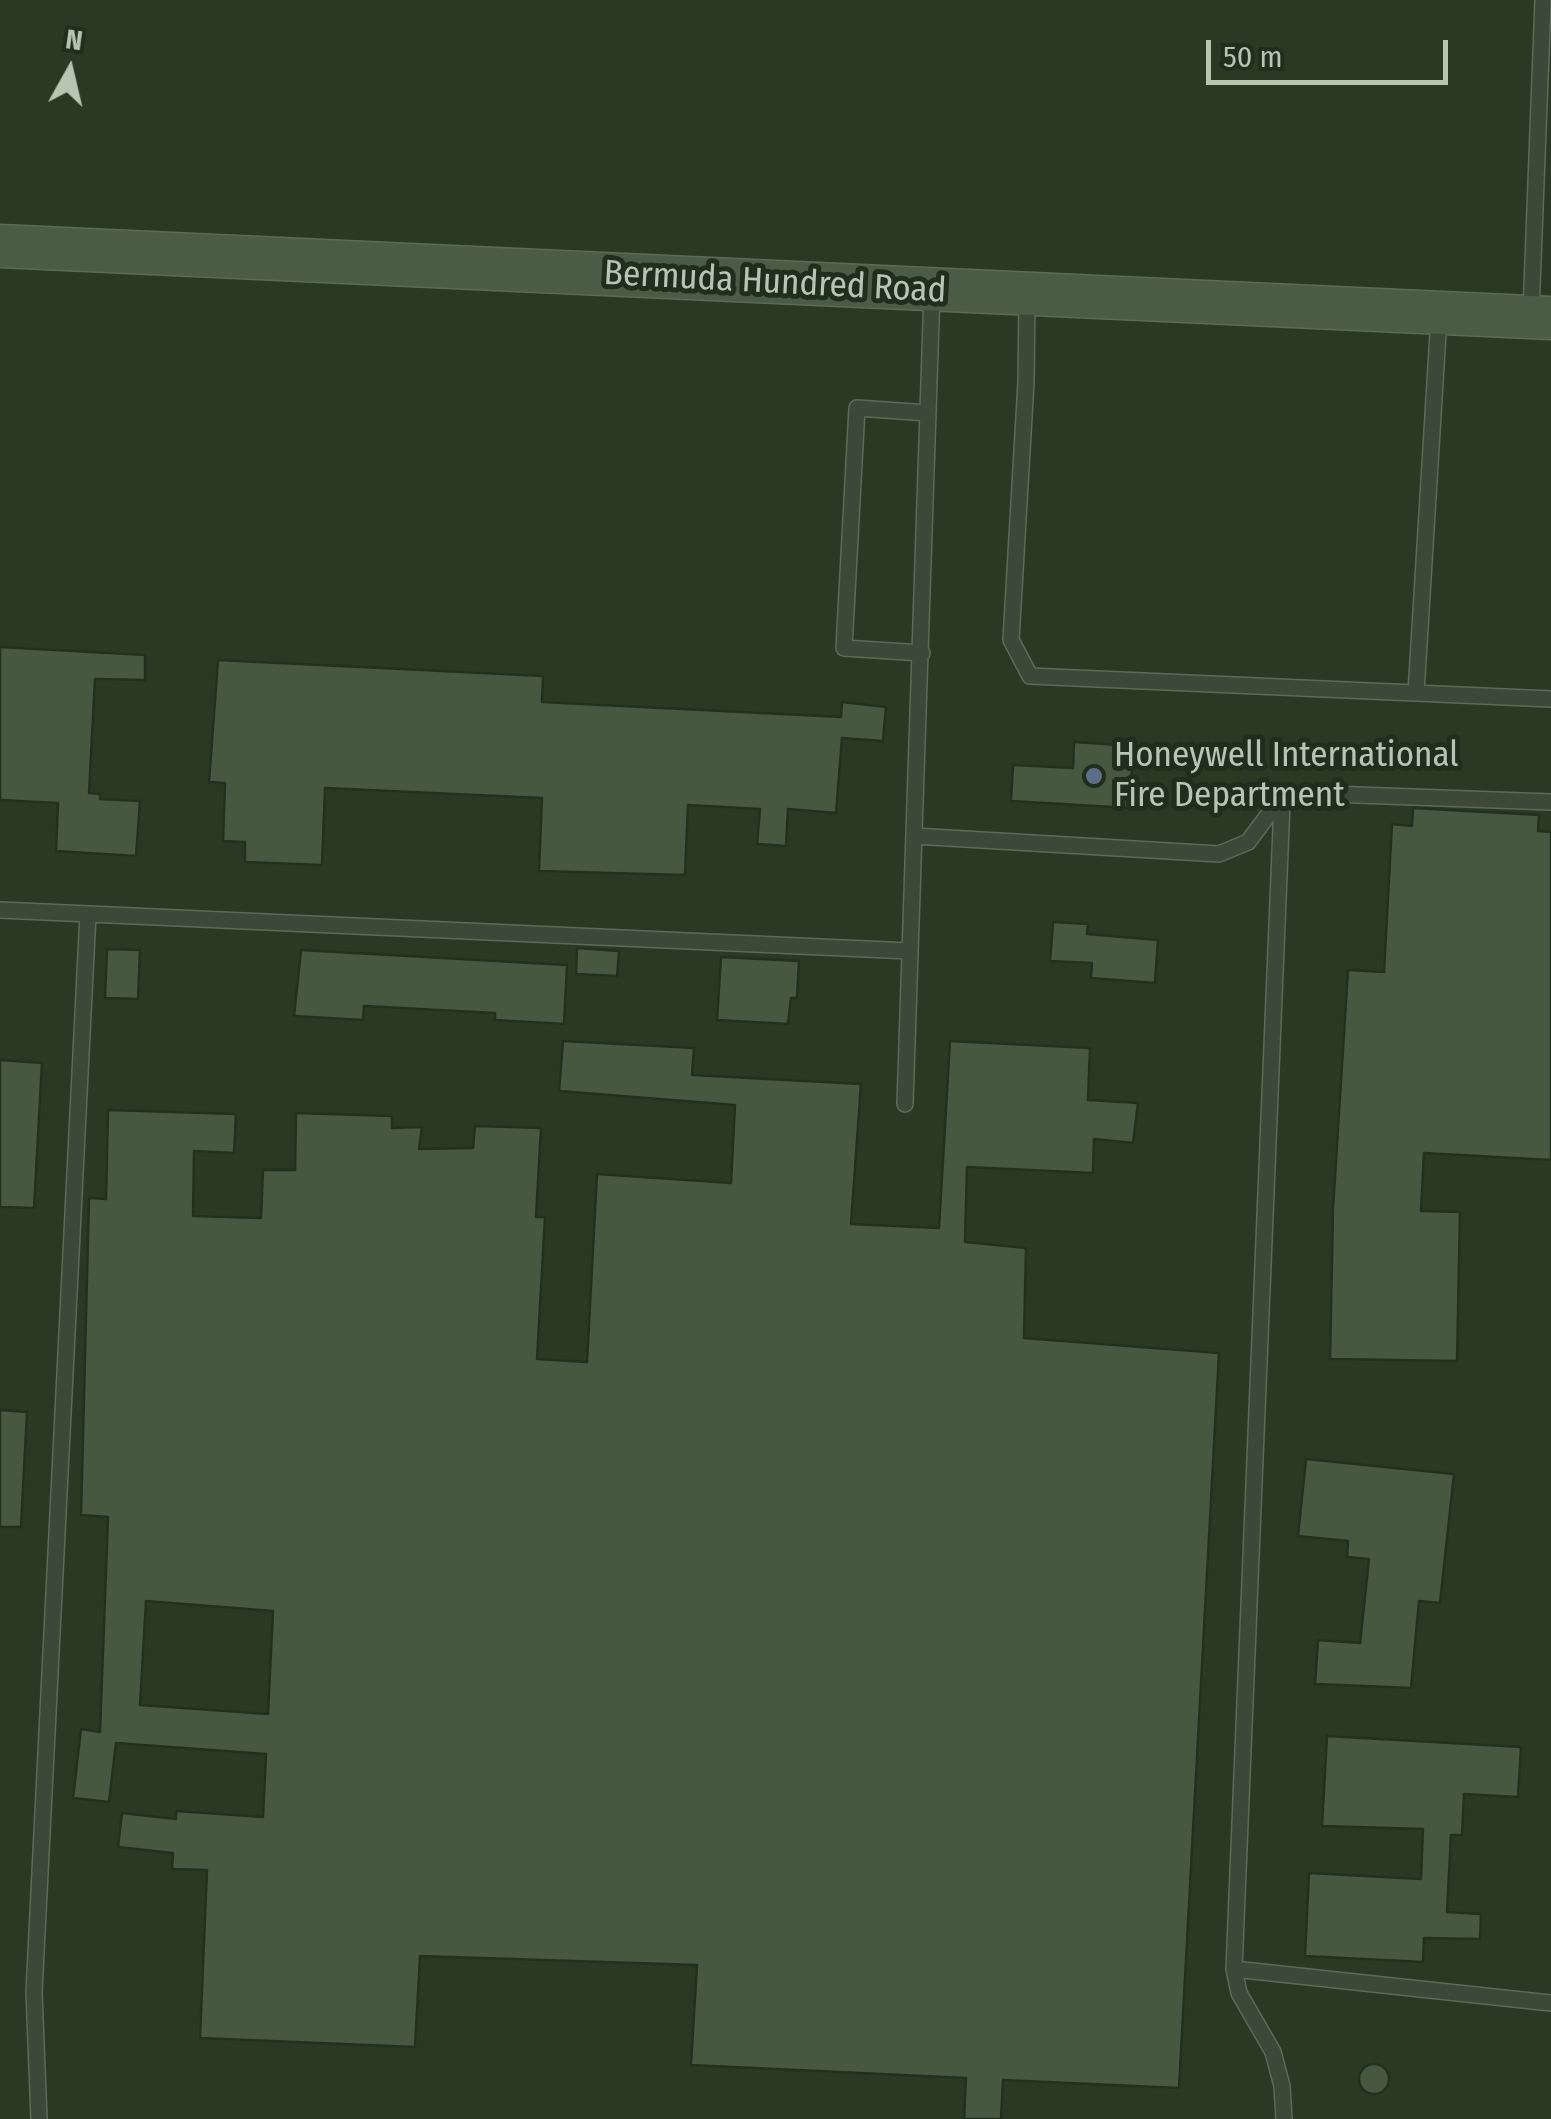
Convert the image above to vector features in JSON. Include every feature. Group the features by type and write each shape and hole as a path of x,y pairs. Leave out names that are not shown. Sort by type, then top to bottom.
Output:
{"street":[{"name":"Bermuda Hundred Road","path":"0,246 1541,318"}],"lane":[{"path":"1541,318 1542,0"},
{"path":"905,1104 932,291"},
{"path":"1026,295 1026,382 1012,640 1030,676 1551,700"},
{"path":"1416,693 1439,313"},
{"path":"922,652 844,648 857,408 928,413"},
{"path":"914,836 1219,854 1248,842 1282,802 1316,792 1551,802"},
{"path":"1282,802 1234,1969 1239,1993 1273,2052 1282,2086 1284,2119"},
{"path":"0,910 910,952"},
{"path":"39,2119 34,1992 88,914"},
{"path":"1234,1969 1551,2003"}],"building":[{"path":"0,647 145,655 145,680 95,679 89,793 100,794 100,799 140,801 136,856 56,851 58,803 0,800"},
{"path":"218,660 543,676 542,702 841,717 842,702 886,707 883,741 842,738 836,813 788,809 786,846 757,844 760,809 688,805 685,875 539,871 542,798 325,788 322,865 245,862 245,842 223,841 225,783 209,782"},
{"path":"1074,742 1133,746 1130,808 1011,801 1013,765 1073,768"},
{"path":"1413,808 1539,815 1538,831 1551,832 1551,1160 1424,1153 1421,1211 1460,1212 1457,1361 1330,1359 1333,1209 1348,970 1384,972 1392,824 1412,826"},
{"path":"1053,922 1088,924 1087,934 1158,940 1155,983 1091,978 1092,963 1050,961"},
{"path":"577,948 619,951 617,976 576,974"},
{"path":"107,949 140,950 138,999 105,998"},
{"path":"301,950 567,965 564,1024 495,1020 495,1013 364,1006 363,1020 294,1016"},
{"path":"721,957 799,961 797,998 791,998 788,1024 717,1020"},
{"path":"563,1041 694,1048 692,1075 861,1084 851,1224 939,1228 950,1041 1090,1048 1088,1100 1138,1103 1133,1143 1094,1139 1093,1173 967,1167 965,1242 1026,1248 1024,1338 1219,1353 1179,2088 1003,2080 1001,2119 964,2119 966,2078 691,2065 697,1965 420,1956 415,2047 200,2038 207,1870 172,1869 173,1853 118,1847 122,1813 176,1819 176,1811 263,1817 266,1754 116,1743 109,1802 73,1798 81,1729 100,1732 108,1517 81,1515 89,1198 106,1199 108,1110 236,1114 234,1153 194,1151 193,1216 261,1218 263,1170 295,1170 296,1113 392,1116 392,1128 422,1127 419,1149 473,1148 475,1126 541,1128 536,1217 545,1217 537,1359 587,1362 597,1174 731,1183 735,1105 559,1091","holes":["146,1601 273,1611 268,1714 140,1705"]},
{"path":"0,1060 42,1063 34,1208 0,1207"},
{"path":"0,1410 27,1412 21,1527 0,1527"},
{"path":"1306,1459 1454,1474 1440,1603 1419,1601 1411,1688 1315,1684 1318,1640 1360,1643 1369,1559 1347,1557 1348,1541 1298,1536"},
{"path":"1327,1736 1521,1747 1518,1797 1464,1794 1462,1835 1451,1835 1447,1912 1481,1914 1480,1939 1424,1938 1423,1962 1305,1956 1309,1873 1421,1879 1423,1829 1322,1826"},
{"path":"1374,2064 1388,2073 1389,2079 1380,2093 1374,2094 1360,2085 1359,2079 1368,2065"}],"place":[{"name":"Honeywell International Fire Department","path":"1094,776"}]}
